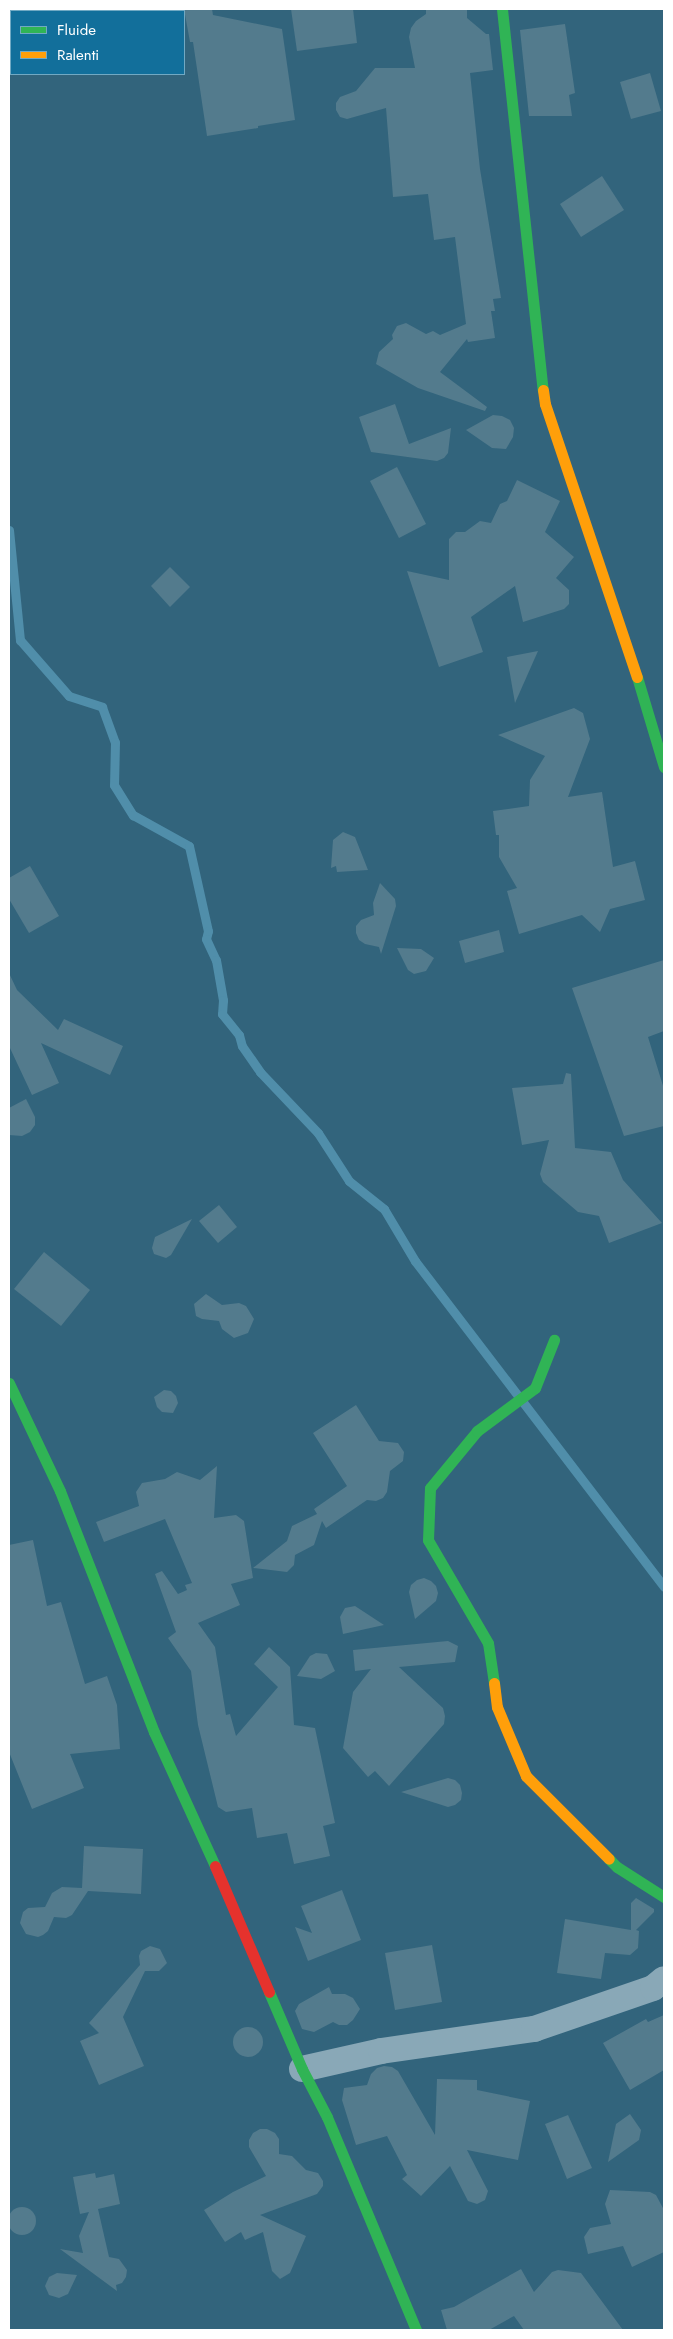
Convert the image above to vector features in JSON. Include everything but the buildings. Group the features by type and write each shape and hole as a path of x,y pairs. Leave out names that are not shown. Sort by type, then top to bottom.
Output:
{"street":[{"path":"502,9 545,404 633,662 664,767"},
{"path":"554,1340 535,1388 477,1431 430,1488 428,1540 488,1643 497,1707 526,1776 617,1867 664,1897"},
{"path":"9,1383 60,1491 154,1732 230,1899 302,2069 327,2117 416,2330"},
{"path":"302,2069 381,2052 534,2029 653,1988 664,1979"}],"waterway":[{"path":"9,530 20,640 69,696 102,707 115,742 114,785 133,815 189,846 208,931 206,939 216,960 223,1000 222,1014 239,1035 242,1046 260,1072 318,1133 349,1181 384,1209 415,1261 664,1587"}],"traffic: fast":[{"path":"502,9 543,390"},
{"path":"637,677 664,767"},
{"path":"494,1683 488,1643 428,1540 430,1488 477,1431 535,1388 554,1340"},
{"path":"9,1383 60,1491 154,1732 215,1866"},
{"path":"609,1859 617,1867 664,1897"},
{"path":"269,1992 302,2069 327,2117 416,2330"}],"traffic: slow":[{"path":"543,390 545,404 637,677"},
{"path":"494,1683 497,1707 526,1776 609,1859"}],"traffic: jam":[{"path":"215,1866 269,1992"}]}
